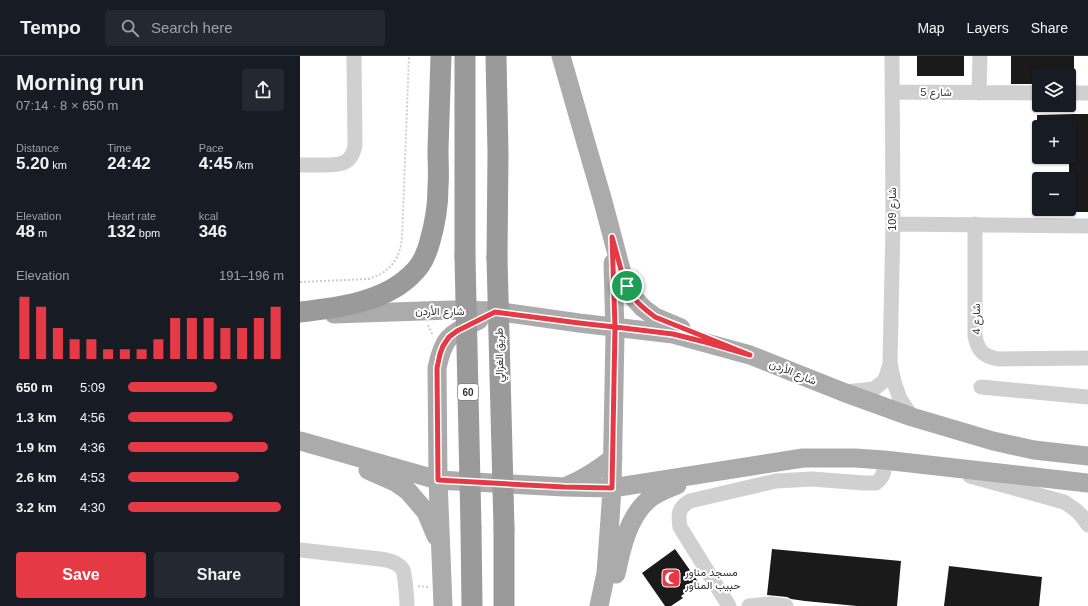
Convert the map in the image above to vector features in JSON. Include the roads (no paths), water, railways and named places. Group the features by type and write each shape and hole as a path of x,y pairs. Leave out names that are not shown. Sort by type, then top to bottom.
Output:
{"highway":[{"path":"300,314 364,301 378,296 408,278 419,266 427,253 437,208 441,56"},
{"name":"60","path":"465,56 465,257 472,528 472,606"},
{"name":"طريق الغزالي","path":"496,56 498,153 497,258 504,528 504,606"}],"main road":[{"path":"562,56 622,273 633,297 642,308 655,317 750,355"},
{"path":"598,606 606,573 612,488 615,327 612,237"},
{"name":"شارع الأردن","path":"300,314 451,310 495,312 673,334 750,355 843,392 912,417 992,441 1034,450 1088,456"},
{"path":"443,597 438,480 437,368 443,346 449,337 457,331 495,312"},
{"path":"579,323 596,333 603,344 608,357 614,394"},
{"path":"300,442 438,480 564,487 612,488 803,458 855,458 884,460 1088,483"},
{"path":"300,442 395,482 408,491 426,512 437,536 441,566"},
{"path":"564,487 582,480 613,458"},
{"path":"607,606 623,542 635,515 647,501 656,494 714,472"}],"street":[{"path":"300,165 343,164 349,160 353,153 355,146 354,56"},
{"name":"شارع 109","path":"892,56 893,224 890,363 894,382 900,398 912,417"},
{"path":"980,56 980,93"},
{"name":"شارع 5","path":"892,92 1032,93"},
{"path":"1076,93 1088,93"},
{"path":"893,224 1088,226"},
{"name":"شارع 4","path":"975,224 975,336 977,345 982,352 989,357 998,359 1088,358"},
{"name":"شارع 109","path":"843,392 874,389 885,380 890,363"},
{"path":"981,387 1088,396"},
{"path":"729,606 680,527 678,516 683,505 690,501 776,481 812,479 876,483 883,477 884,460"},
{"path":"929,465 1064,502 1088,506"},
{"path":"1064,502 1083,516 1088,525"},
{"path":"300,550 388,560 397,564 403,570 407,606"},
{"path":"749,606 771,604 786,606"}],"place":[{"name":"مسجد مناور حبيب المناور","path":"671,578"}]}
